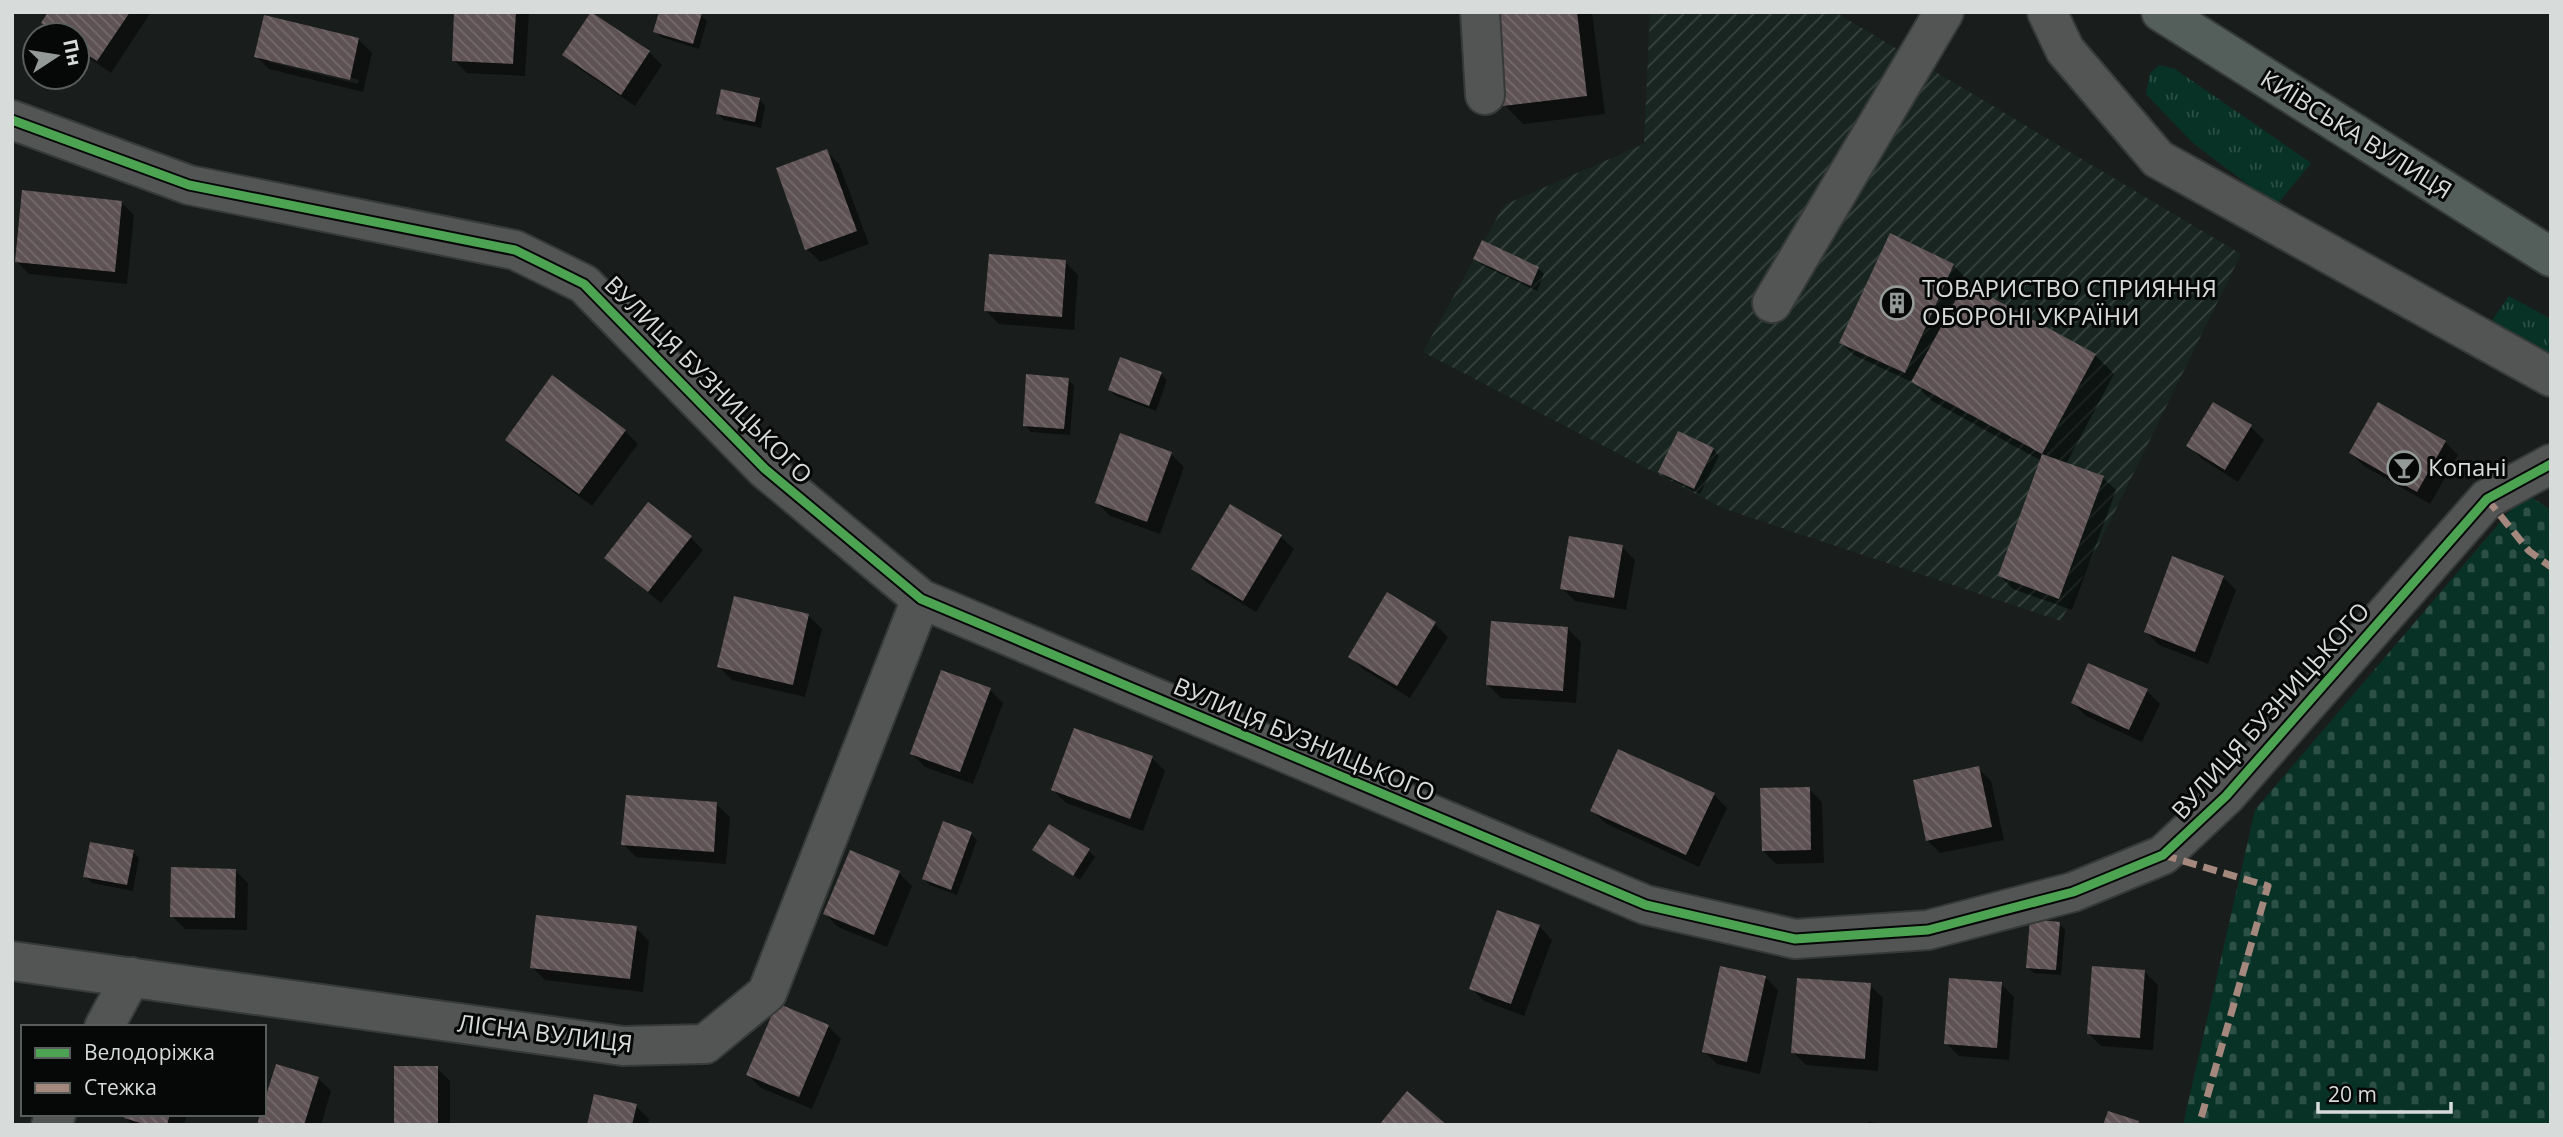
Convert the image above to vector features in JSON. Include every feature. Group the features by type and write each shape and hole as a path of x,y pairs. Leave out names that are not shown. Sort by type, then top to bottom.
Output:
{"main road":[{"name":"КИЇВСЬКА ВУЛИЦЯ","path":"2161,12 2551,257"}],"street":[{"path":"1480,12 1485,95"},
{"path":"1772,303 1944,12"},
{"path":"2048,12 2065,50 2158,159 2551,377"},
{"name":"ВУЛИЦЯ БУЗНИЦЬКОГО","path":"12,120 189,184 515,250 584,284 765,469 921,599 1646,905 1795,939 1928,930 2073,892 2163,855 2226,796 2487,499 2551,464"},
{"name":"ЛІСНА ВУЛИЦЯ","path":"12,961 623,1046 705,1044 767,993 921,599"},
{"path":"105,1025 131,977"}],"shaded area":[{"path":"1650,12 1835,12 2241,254 2061,621 1725,509 1423,352 1504,205 1644,144"}],"green space":[{"path":"2159,65 2175,69 2311,163 2276,206 2193,143 2146,94 2150,73"},
{"path":"2509,296 2551,319 2551,365 2472,349"},
{"path":"2525,493 2551,510 2551,1125 2183,1125 2255,810"}],"building":[{"path":"48,12 130,12 97,61 91,57 91,21 42,21"},
{"path":"454,12 516,12 513,64 452,61"},
{"path":"591,12 650,51 621,95 562,55"},
{"path":"659,12 702,13 693,44 653,32"},
{"path":"1491,12 1577,12 1587,96 1503,106"},
{"path":"264,15 359,38 350,80 254,57"},
{"path":"721,89 760,98 755,122 716,114"},
{"path":"827,149 857,231 805,250 776,168"},
{"path":"22,190 122,201 115,272 15,262"},
{"name":"ТОВАРИСТВО СПРИЯННЯ ОБОРОНІ УКРАЇНИ","path":"1890,233 1954,264 1905,373 1839,343"},
{"path":"1482,240 1539,267 1531,286 1473,259"},
{"path":"989,254 1066,260 1062,317 984,311"},
{"path":"1965,283 2096,354 2042,454 1911,382"},
{"path":"1120,357 1162,372 1149,406 1108,390"},
{"path":"1026,374 1069,378 1064,429 1023,426"},
{"path":"552,375 626,430 579,494 505,440"},
{"path":"2213,402 2252,425 2225,470 2186,446"},
{"path":"2378,402 2446,441 2417,492 2349,453"},
{"path":"1678,431 1714,448 1694,489 1658,472"},
{"path":"1120,433 1172,452 1147,522 1095,503"},
{"path":"2042,454 2104,476 2059,599 1998,576"},
{"path":"648,502 692,536 648,592 604,558"},
{"path":"1230,504 1282,535 1243,601 1191,569"},
{"path":"1569,536 1623,545 1614,598 1560,589"},
{"path":"2172,556 2224,576 2195,652 2144,632"},
{"path":"1387,592 1436,622 1397,686 1348,657"},
{"path":"734,596 809,614 793,685 717,667"},
{"path":"1491,621 1568,627 1563,691 1486,685"},
{"path":"2088,663 2148,689 2129,730 2071,703"},
{"path":"941,670 991,688 960,772 910,754"},
{"path":"1074,728 1153,756 1130,819 1051,790"},
{"path":"1618,749 1715,793 1686,855 1590,811"},
{"path":"1979,766 1992,827 1926,841 1913,780"},
{"path":"1810,787 1811,850 1762,851 1760,788"},
{"path":"626,795 717,802 714,852 621,845"},
{"path":"943,821 972,832 951,890 922,879"},
{"path":"1049,824 1090,849 1073,876 1032,850"},
{"path":"90,842 134,850 127,885 83,877"},
{"path":"850,850 900,871 874,935 823,914"},
{"path":"171,867 236,869 235,918 170,917"},
{"path":"1497,910 1540,925 1511,1004 1469,989"},
{"path":"536,915 637,926 630,979 530,968"},
{"path":"2030,919 2060,922 2056,970 2026,968"},
{"path":"1720,966 1766,976 1747,1062 1702,1052"},
{"path":"2092,966 2145,970 2140,1038 2087,1034"},
{"path":"1797,978 1871,983 1865,1059 1791,1053"},
{"path":"1949,978 2002,982 1997,1048 1944,1044"},
{"path":"777,1003 829,1025 799,1097 746,1075"},
{"path":"276,1064 319,1077 304,1125 257,1125 259,1116 266,1116 266,1096"},
{"path":"394,1066 438,1066 438,1125 394,1125"},
{"path":"1407,1091 1447,1125 1379,1125"},
{"path":"594,1094 637,1104 632,1125 587,1125"},
{"path":"2108,1111 2139,1121 2138,1125 2103,1125"},
{"path":"169,1116 167,1125 147,1125 124,1118"}],"marked path":[{"path":"2487,499 2529,551 2551,567"},
{"path":"2163,855 2268,886 2199,1125"}],"cycle path":[{"path":"12,120 189,185 515,250 584,284 765,469 921,599 1646,905 1795,939 1928,930 2073,892 2163,855 2226,796 2487,499 2551,464"}],"place":[{"name":"ТОВАРИСТВО СПРИЯННЯ ОБОРОНІ УКРАЇНИ","path":"1897,303"},
{"name":"Копані","path":"2404,468"}]}
